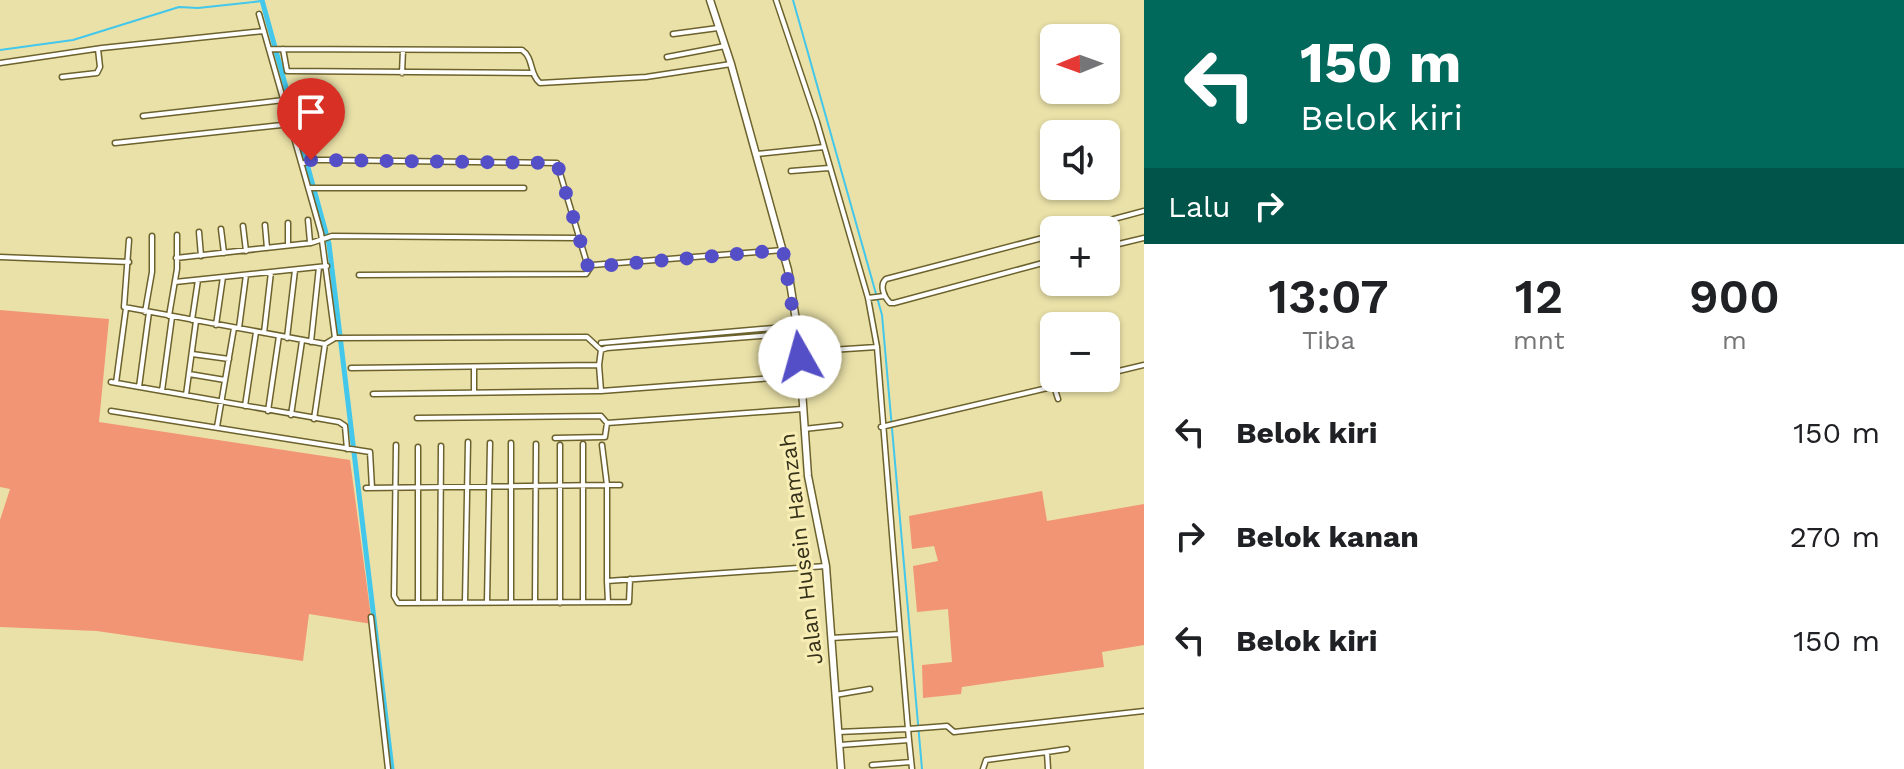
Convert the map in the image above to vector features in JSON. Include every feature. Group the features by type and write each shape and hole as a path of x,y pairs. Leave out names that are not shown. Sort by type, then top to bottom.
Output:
{"street":[{"name":"Jalan Husein Hamzah","path":"710,0 783,250 798,330 808,476 826,566 841,769"},
{"path":"776,0 870,298 877,347 912,769"},
{"path":"259,14 323,239 335,338"},
{"path":"673,34 719,28"},
{"path":"0,63 264,31"},
{"path":"667,57 725,46"},
{"path":"62,77 97,73 100,67 98,49"},
{"path":"271,49 522,50 527,54 532,73 540,83 659,75 731,64"},
{"path":"282,49 287,71 532,73"},
{"path":"402,73 403,50"},
{"path":"143,116 284,100"},
{"path":"115,143 291,124"},
{"path":"757,154 824,147"},
{"path":"302,164 311,160 554,162 563,179 588,267 586,274 359,275"},
{"path":"791,171 829,168"},
{"path":"309,188 524,188"},
{"path":"1120,217 1144,211"},
{"path":"308,220 311,243"},
{"path":"288,223 288,246"},
{"path":"265,225 267,248"},
{"path":"243,226 246,251"},
{"path":"221,229 224,253"},
{"path":"199,232 201,256"},
{"path":"162,391 175,282 177,235"},
{"path":"139,387 152,272 152,236"},
{"path":"176,258 311,243 332,236 579,238"},
{"path":"1120,244 1144,238"},
{"path":"1040,239 886,279 883,296 894,303 1040,264"},
{"path":"129,240 130,262 123,305 126,308 113,382 339,422 345,426 349,449"},
{"path":"588,267 783,250"},
{"path":"0,257 130,262"},
{"path":"175,282 327,266"},
{"path":"311,342 319,267"},
{"path":"287,338 295,270"},
{"path":"264,333 271,272"},
{"path":"217,427 246,275"},
{"path":"216,325 223,277"},
{"path":"186,395 198,280"},
{"path":"870,298 883,296"},
{"path":"126,308 325,344 335,338 587,337 593,339 601,350 601,391"},
{"path":"601,350 616,344 740,331 798,330"},
{"path":"601,343 740,338 798,330"},
{"path":"740,331 740,338"},
{"path":"245,406 256,332"},
{"path":"268,411 279,336"},
{"path":"291,415 302,341"},
{"path":"314,419 325,344"},
{"path":"800,352 877,347"},
{"path":"192,354 229,359"},
{"path":"351,368 599,365"},
{"path":"1120,371 1144,365"},
{"path":"474,366 474,392"},
{"path":"189,374 225,380"},
{"path":"373,394 601,391 802,376"},
{"path":"883,426 1040,389"},
{"path":"1056,392 1058,399"},
{"path":"607,423 803,409"},
{"path":"111,411 370,452 369,488 620,485"},
{"path":"417,418 601,416 607,423 605,437 555,438"},
{"path":"804,429 840,425"},
{"path":"465,602 468,442"},
{"path":"487,602 490,443"},
{"path":"511,443 511,602"},
{"path":"535,602 536,444"},
{"path":"583,444 583,602"},
{"path":"396,445 394,599 398,603 631,601 630,579"},
{"path":"560,445 560,603"},
{"path":"602,445 607,485 608,602"},
{"path":"440,603 441,446"},
{"path":"418,447 418,603"},
{"path":"607,581 826,566"},
{"path":"371,617 388,769"},
{"path":"831,638 900,634"},
{"path":"835,695 870,689"},
{"path":"838,732 949,726 954,732 1144,711"},
{"path":"897,730 897,740"},
{"path":"839,745 909,740"},
{"path":"983,769 986,760 1067,749"},
{"path":"1047,752 1048,769"},
{"path":"872,765 911,762"}],"shaded area":[{"path":"0,310 109,319 99,422 350,460 372,624 309,614 303,661 97,631 0,627 0,520 10,489 0,487"},
{"path":"1042,491 1047,521 1144,504 1144,645 1102,652 1104,667 962,687 961,694 923,698 922,665 952,662 948,609 917,612 913,566 938,561 934,546 912,549 909,516"}],"waterway":[{"path":"262,0 329,244 392,769"},
{"path":"793,0 882,315 922,769"},
{"path":"0,50 73,40 179,7 262,1"}],"route":[{"path":"311,160 557,163 588,267 783,250 800,357"}]}
